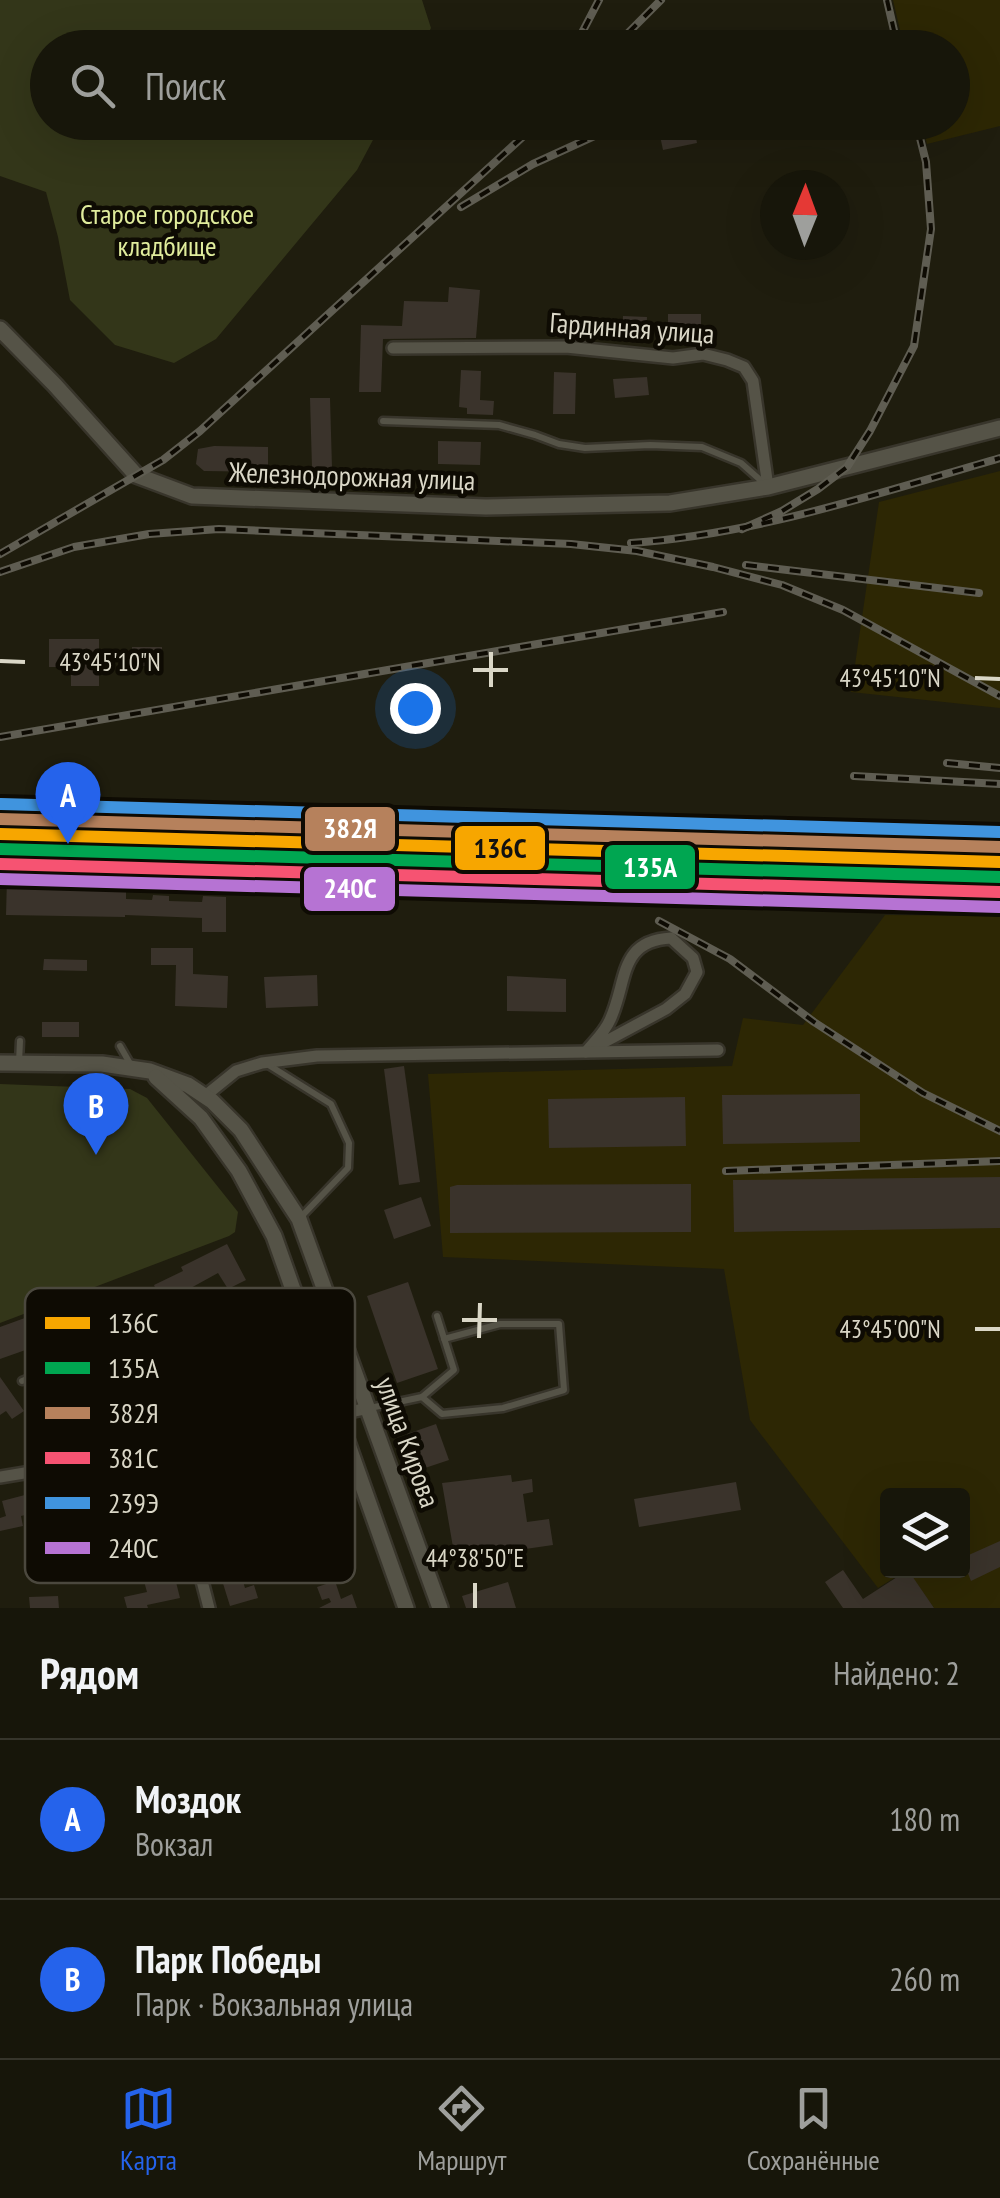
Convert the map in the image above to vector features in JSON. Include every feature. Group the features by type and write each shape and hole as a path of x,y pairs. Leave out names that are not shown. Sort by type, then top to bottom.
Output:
{"street":[{"name":"Железнодорожная улица","path":"0,330 136,475 192,496 523,506 670,504 768,487"},
{"name":"Гардинная улица","path":"393,348 566,347 673,358 704,354 728,360 744,367 754,380 768,487"},
{"path":"768,487 1000,428"},
{"path":"671,938 692,958 697,972 685,994 666,1009 586,1052 609,1023 632,953 652,939 671,938"},
{"path":"205,1096 236,1071 264,1062 317,1056 718,1050"},
{"path":"0,1063 102,1064 150,1071"},
{"name":"улица Кирова","path":"150,1071 188,1085 242,1130 299,1219 325,1288"},
{"name":"улица Кирова","path":"150,1071 200,1118 239,1170 274,1236 293,1288"},
{"name":"улица Кирова","path":"355,1370 440,1608"},
{"path":"355,1411 369,1408"},
{"name":"улица Кирова","path":"355,1463 406,1608"},
{"path":"0,1477 25,1473"},
{"path":"203,1583 209,1608"}],"lane":[{"path":"383,421 499,425 585,448 702,447 740,463 768,487"},
{"path":"20,1042 20,1063"},
{"path":"120,1046 132,1068"},
{"path":"264,1062 330,1104 349,1143 348,1168 299,1219"},
{"path":"369,1408 422,1397 454,1370 437,1316"},
{"path":"422,1397 442,1414 503,1408 564,1390 560,1324 500,1324 444,1339"}],"shaded area":[{"path":"893,0 1000,0 1000,126 970,133 970,30 900,30"},
{"path":"1000,471 1000,708 851,692 879,502"},
{"path":"885,915 1000,916 1000,1608 934,1608 913,1578 970,1578 970,1488 880,1488 880,1578 894,1578 878,1588 750,1420 724,1269 443,1257 428,1074 732,1066 743,1018 803,1025"}],"green space":[{"name":"Старое городское кладбище","path":"0,0 422,0 430,30 30,30 30,140 373,140 357,170 216,339 174,363 115,345 70,300 46,192 0,176"},
{"path":"0,1084 130,1089 147,1098 238,1212 235,1232 92,1288 25,1288 25,1314 0,1323"}],"building":[{"path":"661,140 696,140 697,143 663,150"},
{"path":"449,287 480,290 476,338 383,339 381,392 359,392 361,325 402,326 404,301 448,302"},
{"path":"668,314 701,314 701,341 668,342"},
{"path":"623,316 647,317 646,339 622,338"},
{"path":"461,370 481,371 480,400 494,401 493,415 467,414 467,408 459,407"},
{"path":"554,372 576,373 575,414 553,414"},
{"path":"647,377 649,395 615,398 613,379"},
{"path":"310,398 330,398 332,468 312,468"},
{"path":"438,441 481,442 480,465 438,464"},
{"path":"268,447 268,472 204,471 196,464 198,449"},
{"path":"49,639 99,639 99,686 71,686 71,667 49,667"},
{"path":"132,647 162,647 162,666 132,666"},
{"path":"236,867 292,868 291,885 235,884"},
{"path":"7,878 126,880 126,899 152,900 153,895 169,896 169,901 202,902 203,896 226,897 226,932 202,932 202,918 6,915"},
{"path":"151,948 193,948 193,974 228,976 227,1008 175,1006 176,965 151,965"},
{"path":"44,959 87,960 87,971 43,970"},
{"path":"317,975 318,1006 266,1008 264,977"},
{"path":"507,976 566,979 566,1012 507,1011"},
{"path":"42,1022 79,1022 79,1037 42,1037"},
{"path":"404,1066 420,1182 399,1185 384,1069"},
{"path":"860,1094 860,1142 723,1144 722,1095"},
{"path":"685,1097 686,1146 549,1148 548,1099"},
{"path":"1000,1177 1000,1228 734,1232 733,1180"},
{"path":"691,1184 691,1232 450,1233 450,1187 457,1185"},
{"path":"421,1197 431,1226 394,1239 384,1210"},
{"path":"227,1244 246,1280 227,1288 218,1273 191,1288 155,1288 154,1285 183,1271 181,1267"},
{"path":"408,1282 438,1369 397,1383 367,1296"},
{"path":"25,1318 25,1350 0,1359 0,1327"},
{"path":"0,1377 24,1411 12,1419 6,1411 0,1415"},
{"path":"436,1424 449,1460 419,1470 407,1434"},
{"path":"511,1475 512,1482 532,1479 533,1492 523,1494 527,1522 549,1519 553,1545 455,1559 442,1483"},
{"path":"736,1482 741,1510 639,1527 634,1499"},
{"path":"25,1495 23,1526 0,1531 0,1518 6,1516 2,1501"},
{"path":"1000,1541 1000,1567 971,1581 970,1554"},
{"path":"843,1570 863,1599 896,1578 913,1578 934,1608 843,1608 825,1582"},
{"path":"508,1582 516,1608 466,1608 462,1596"},
{"path":"145,1583 176,1583 180,1598 147,1605 148,1608 127,1608 124,1597 147,1592"},
{"path":"223,1583 244,1583 245,1588 254,1585 258,1598 230,1606"},
{"path":"336,1583 341,1599 352,1594 357,1608 319,1608 331,1602 329,1598 322,1600 317,1587"},
{"path":"58,1596 59,1608 30,1608 29,1597"}],"railway":[{"path":"583,30 599,0"},
{"path":"631,30 661,0"},
{"path":"887,0 894,30"},
{"path":"0,554 163,460 200,431 519,140"},
{"path":"461,207 533,164 586,140"},
{"path":"742,529 782,511 847,467 914,346 931,229 920,140"},
{"path":"631,543 772,521 1000,458"},
{"path":"0,572 74,547 149,534 219,529 571,544 637,551 782,585 843,610 1000,696"},
{"path":"746,565 979,593"},
{"path":"0,737 723,612"},
{"path":"947,763 1000,768"},
{"path":"854,776 1000,784"},
{"path":"659,921 730,959 814,1022 923,1093 1000,1131"},
{"path":"726,1171 1000,1161"}],"transit line":[{"name":"239Э","path":"1,804 1000,832"},
{"name":"382Я","path":"0,819 1000,847"},
{"name":"136С","path":"0,834 1000,862"},
{"name":"135А","path":"0,849 1000,877"},
{"name":"381С","path":"0,864 999,892"},
{"name":"240С","path":"0,879 999,907"}],"place":[{"name":"Моздок","path":"68,844"},
{"name":"Парк Победы","path":"96,1155"}]}
